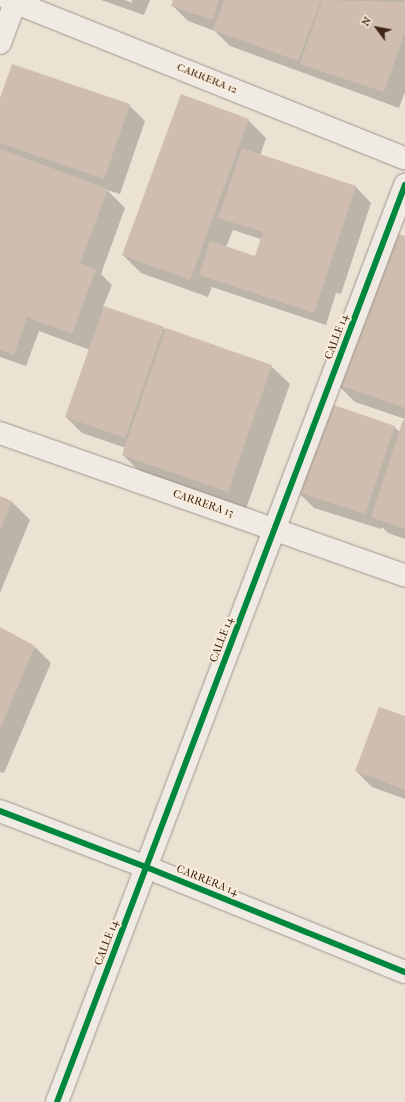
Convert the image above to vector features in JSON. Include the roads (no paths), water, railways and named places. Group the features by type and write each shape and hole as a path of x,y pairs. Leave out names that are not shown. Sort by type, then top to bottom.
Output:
{"street":[{"path":"0,43 13,1"},
{"name":"CARRERA 12","path":"13,1 405,158"},
{"name":"CALLE 14","path":"57,1102 405,185"},
{"name":"CARRERA 13","path":"0,434 275,529 405,576"},
{"name":"CARRERA 14","path":"0,811 146,867 405,972"}]}
